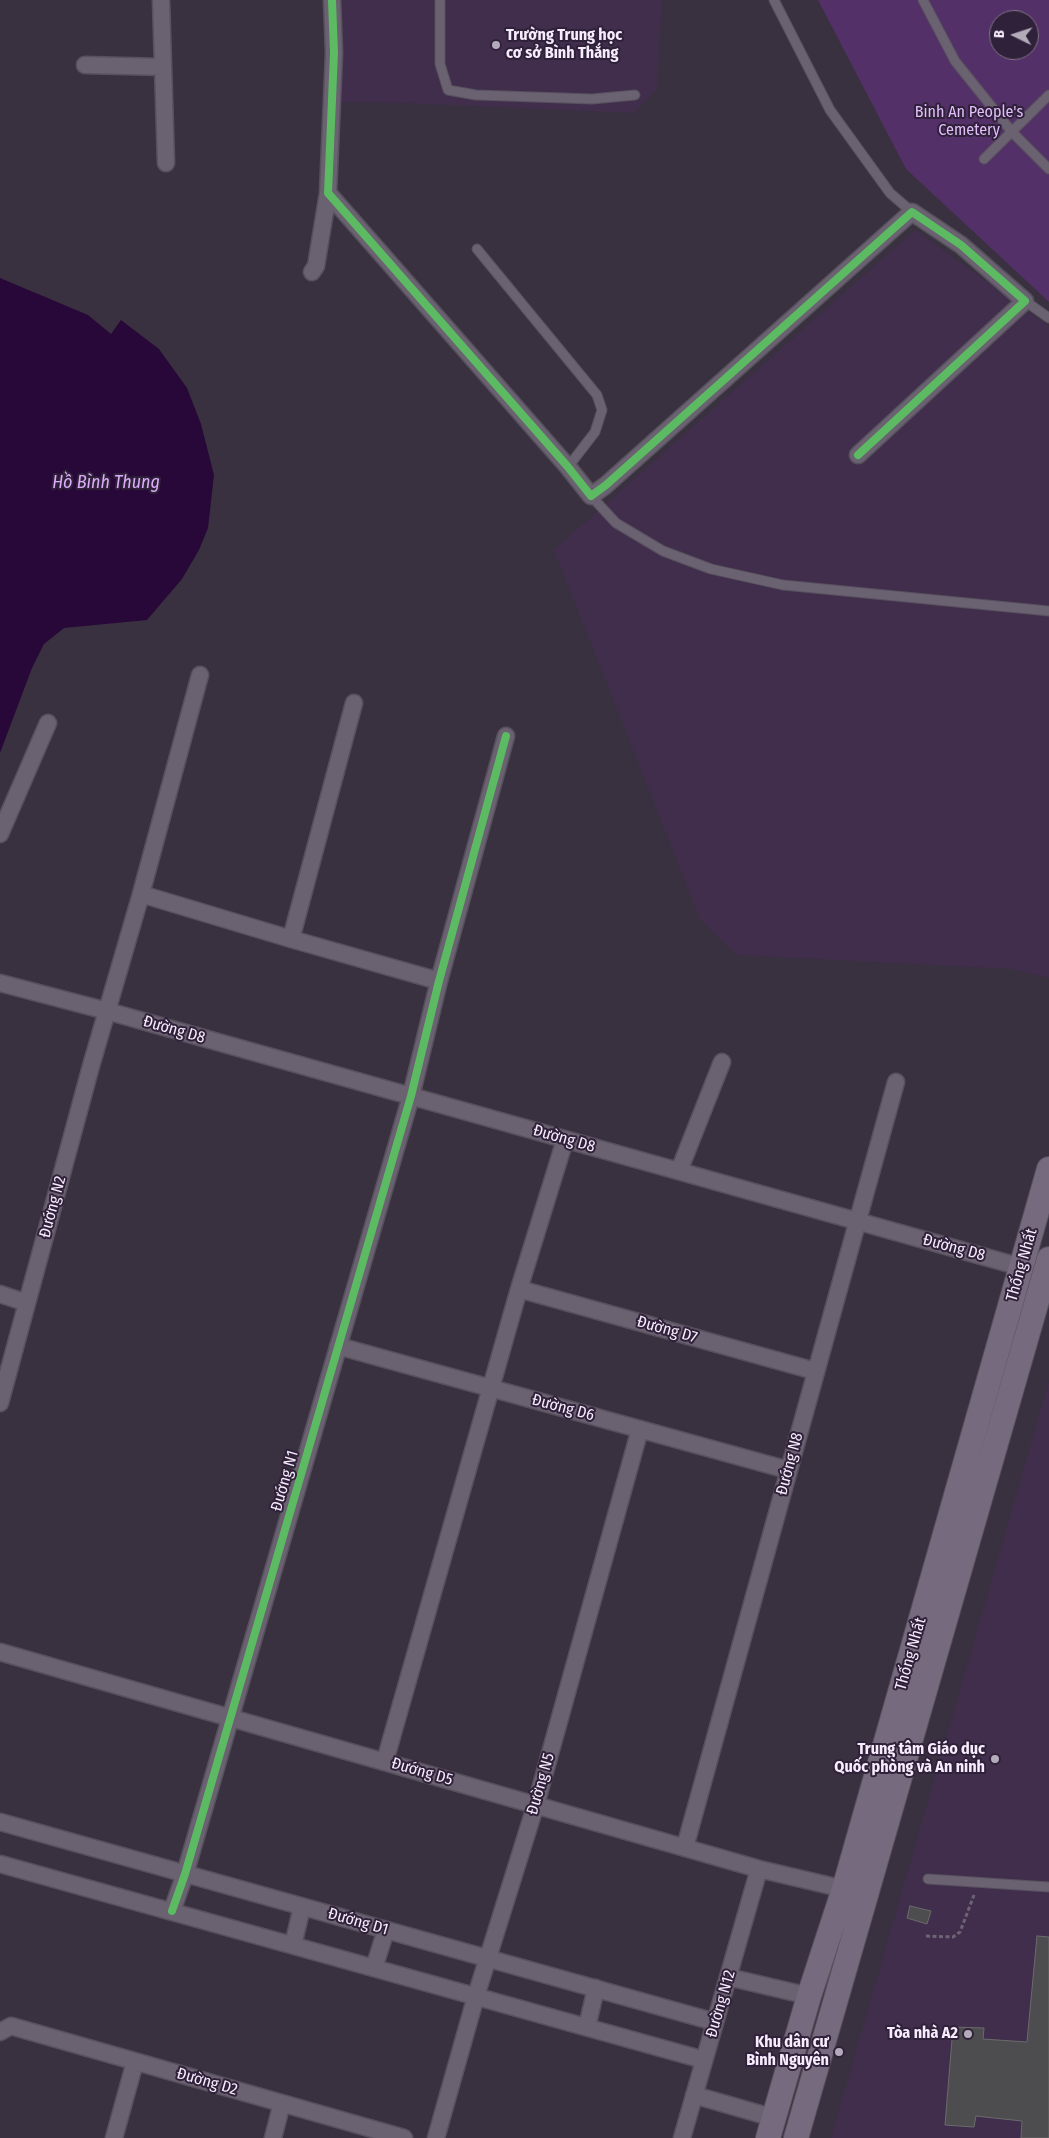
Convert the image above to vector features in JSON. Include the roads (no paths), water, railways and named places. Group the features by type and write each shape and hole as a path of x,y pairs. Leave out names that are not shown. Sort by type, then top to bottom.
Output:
{"main road":[{"name":"Thống Nhất","path":"796,2138 854,1894 1049,1169"},
{"name":"Thống Nhất","path":"771,2128 809,1996 854,1894 1049,1259"}],"street":[{"path":"161,0 166,163"},
{"path":"312,272 318,257 328,193 334,53 332,0"},
{"path":"85,65 163,67"},
{"path":"328,193 568,467 591,496 606,485 912,212 961,245 1025,301 858,455"},
{"name":"Đướng N2","path":"0,1403 200,675"},
{"path":"291,939 354,703"},
{"path":"0,834 48,723"},
{"name":"Đướng N1","path":"172,1911 185,1874 411,1096 439,981 506,736"},
{"path":"141,894 439,981"},
{"name":"Đường D8","path":"0,983 107,1011 1022,1267"},
{"path":"679,1171 722,1062"},
{"name":"Đướng N8","path":"684,1846 896,1082"},
{"path":"385,1762 490,1388 565,1140"},
{"name":"Đường D7","path":"519,1289 815,1371"},
{"path":"0,1294 27,1303"},
{"name":"Đường D6","path":"338,1346 788,1470"},
{"name":"Đường N5","path":"436,2138 476,1996 536,1804 640,1429"},
{"name":"Đướng D5","path":"0,1652 759,1869 854,1894"},
{"name":"Đướng D1","path":"0,1822 715,2022"},
{"path":"0,1864 704,2060"},
{"name":"Đường N12","path":"682,2138 759,1869"},
{"path":"294,1945 302,1906"},
{"path":"374,1968 386,1930"},
{"path":"728,1977 809,1996"},
{"path":"586,2027 596,1988"},
{"name":"Đường D2","path":"5,2029 135,2062 404,2138"},
{"path":"114,2138 135,2062"},
{"path":"694,2095 771,2128"},
{"path":"273,2138 282,2104"}],"lane":[{"path":"440,0 440,64 448,90 476,94 582,98 635,95"},
{"path":"774,0 830,110 890,193 912,212"},
{"path":"924,0 955,61 1012,132 1049,169"},
{"path":"984,159 1049,95"},
{"path":"477,249 597,395 602,410 595,432 568,467"},
{"path":"1025,301 1049,318"},
{"path":"591,496 616,523 664,551 712,569 783,585 1049,611"},
{"path":"928,1879 1049,1887"}],"water":[{"name":"Hồ Bình Thung","path":"0,278 88,315 111,334 121,320 159,349 187,388 201,424 214,475 208,528 199,550 182,579 147,620 64,628 44,644 32,668 0,753"}],"place":[{"name":"Trường Trung học cơ sở Bình Thắng","path":"496,45"},
{"name":"Trung tâm Giáo dục Quốc phòng và An ninh","path":"995,1759"},
{"name":"Tòa nhà A2","path":"968,2034"},
{"name":"Khu dân cư Bình Nguyên","path":"839,2052"}],"park label":[{"name":"Binh An People's Cemetery","path":"969,122"}]}
